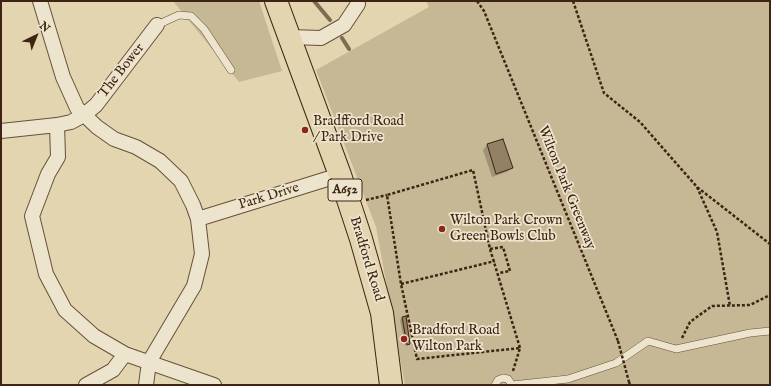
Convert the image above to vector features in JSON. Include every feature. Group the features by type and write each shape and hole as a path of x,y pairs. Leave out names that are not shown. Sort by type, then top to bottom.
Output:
{"main road":[{"name":"Bradford Road","path":"276,1 350,204 382,313 391,385"}],"street":[{"path":"40,1 68,90 77,108 96,127 114,139 136,147 160,161 181,180 198,219 202,254 194,286 149,362 146,385"},
{"path":"290,38 321,38 344,25 358,4"},
{"name":"The Bower","path":"1,131 57,125 71,122 84,115 96,105 157,25"},
{"path":"57,125 58,157 48,174 32,216 46,274 64,310 94,336 125,354 214,385"},
{"name":"Park Drive","path":"198,219 340,175"},
{"path":"86,385 113,370 125,354"}],"lane":[{"path":"157,25 179,15 191,16 204,29 232,70"},
{"path":"495,385 500,379 505,378 512,384 568,379 616,363 648,341 676,349 750,333 770,331"}],"path":[{"name":"Wilton Park Greenway","path":"477,1 484,10 618,341 629,383"},
{"path":"573,1 604,93 640,122 697,187 770,244"},
{"path":"350,204 473,170 490,249 499,273 520,348 512,384"},
{"path":"697,187 717,232 730,306"},
{"path":"387,195 401,284 417,359 520,348"},
{"path":"490,249 503,247 510,271 499,273"},
{"path":"401,284 495,261"},
{"path":"676,349 690,322 712,306 750,305 770,295"}],"shaded area":[{"path":"173,1 259,1 282,71 239,82"},
{"path":"426,1 770,1 770,385 405,385 376,227 316,70 429,7"}],"building":[{"path":"503,139 513,168 496,174 487,144"},
{"path":"406,316 410,344 407,345 402,317"}],"waterway":[{"path":"314,1 330,20"},
{"path":"342,38 349,49"}],"place":[{"name":"Bradfford Road / Park Drive","path":"305,130"},
{"name":"Wilton Park Crown Green Bowls Club","path":"442,229"},
{"name":"Bradford Road Wilton Park","path":"404,339"}]}
